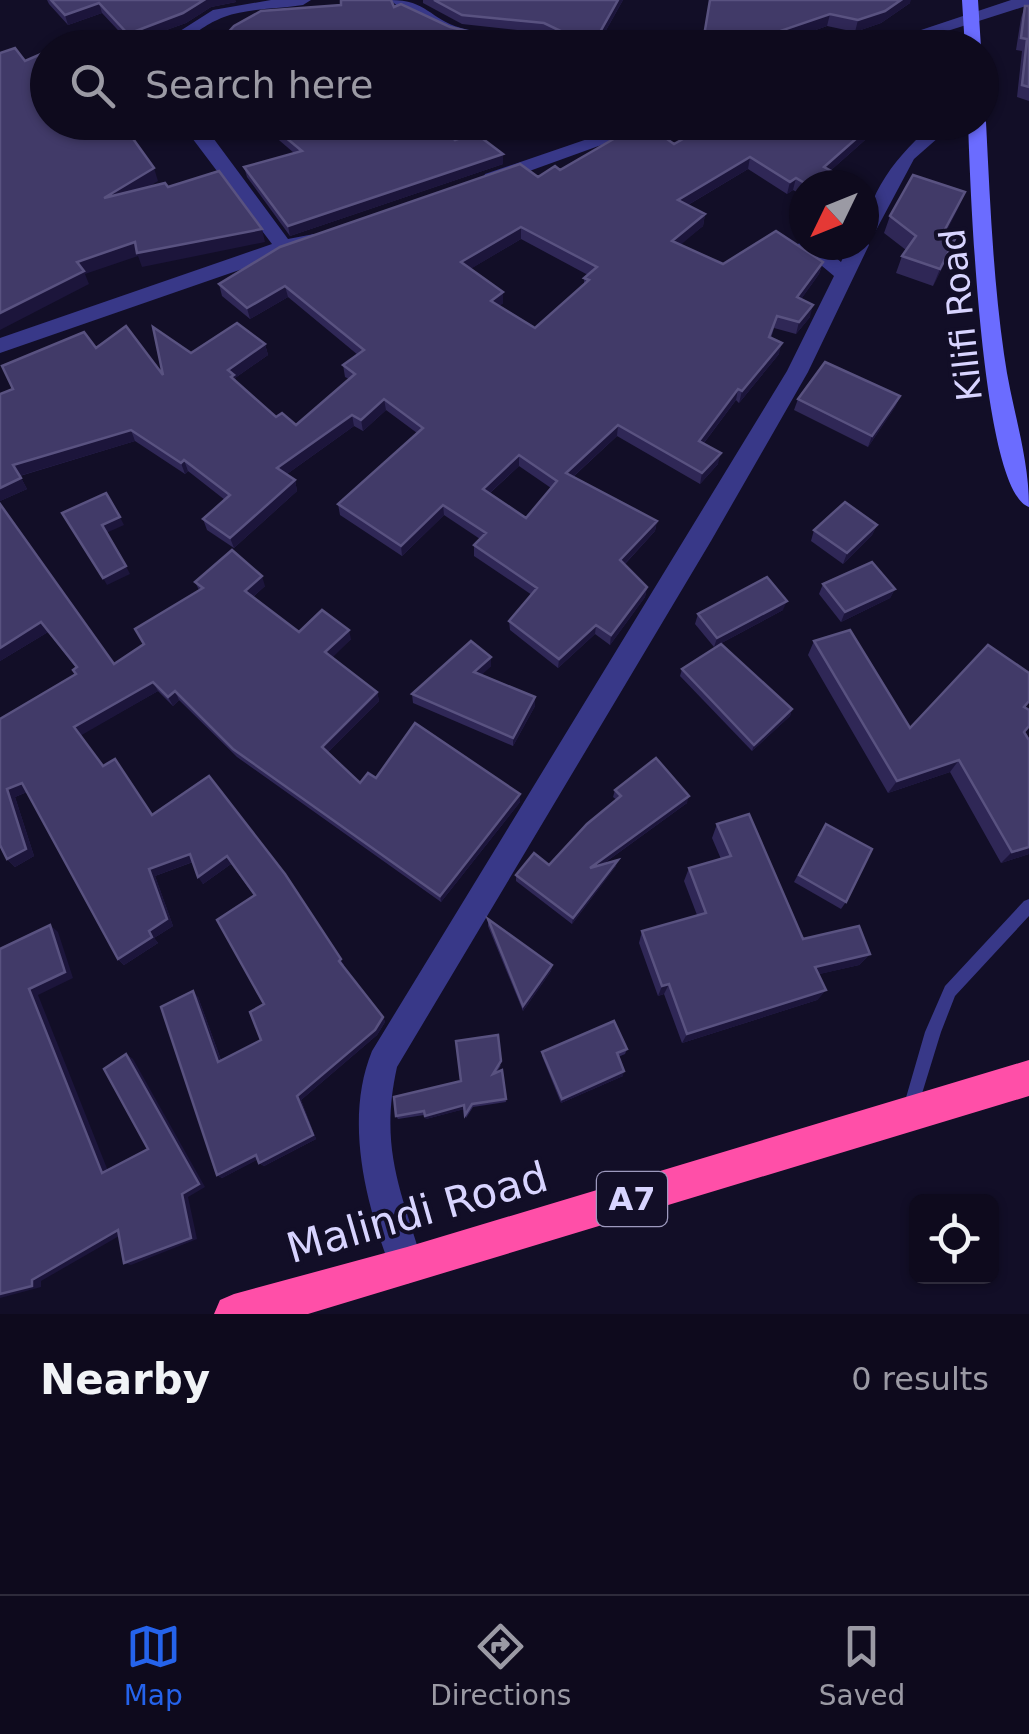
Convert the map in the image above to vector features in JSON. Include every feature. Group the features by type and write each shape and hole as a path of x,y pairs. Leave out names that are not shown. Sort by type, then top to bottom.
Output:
{"highway":[{"name":"Malindi Road","path":"234,1314 407,1267 1029,1078"}],"street":[{"path":"192,30 223,6 303,0"},
{"path":"398,0 449,30"},
{"path":"970,0 971,30"},
{"path":"934,30 1028,0"},
{"path":"206,140 284,247"},
{"path":"471,185 602,140"},
{"path":"879,207 908,156 926,140"},
{"name":"Kilifi Road","path":"979,140 989,325 999,396 1029,498"},
{"path":"0,346 322,234"},
{"path":"826,260 844,274"},
{"path":"407,1267 373,1148 374,1102 383,1062 703,534 797,372 851,260"}],"lane":[{"path":"909,1115 933,1032 950,991 1029,906"}],"building":[{"path":"51,0 204,0 183,13 138,30 124,30 99,3 65,15"},
{"path":"341,0 391,0 394,7 401,4 463,30 230,30 261,11 341,5"},
{"path":"434,0 618,0 601,30 559,30 544,23 462,15"},
{"path":"710,0 901,0 885,11 858,20 830,14 783,30 705,30"},
{"path":"1025,6 1029,6 1029,87 1022,85 1027,39 1021,38"},
{"path":"15,48 25,61 30,59 30,140 134,140 154,168 104,198 165,183 168,187 219,171 262,229 137,253 135,242 77,262 84,271 0,313 0,53"},
{"path":"289,140 484,140 503,154 288,226 244,167 302,151"},
{"path":"612,140 668,140 674,144 681,140 855,140 824,167 830,170 789,170 789,181 750,157 678,200 705,214 672,241 723,264 776,231 789,240 789,260 823,262 797,297 813,305 799,322 777,316 769,337 782,343 742,391 738,389 699,441 721,453 702,473 618,425 566,473 657,521 620,560 647,587 611,635 596,625 559,659 509,621 537,588 474,545 486,533 443,505 401,546 338,504 423,428 384,399 361,420 352,415 277,468 295,480 230,538 203,519 230,495 184,460 181,463 131,430 13,465 21,478 0,488 0,394 13,389 2,366 84,332 96,348 126,326 163,375 153,327 191,353 237,323 265,344 228,370 234,375 231,377 276,417 282,413 296,425 355,374 343,365 364,350 285,286 247,308 219,284 280,247 520,164 538,177 555,166 560,170","holes":["521,227 597,267 584,278 589,280 535,328 491,301 503,292 461,262","519,455 557,481 526,518 483,489"]},
{"path":"913,175 965,192 942,235 955,239 940,269 902,256 916,236 890,216"},
{"path":"825,362 900,396 872,436 798,399"},
{"path":"106,493 120,517 102,525 126,566 103,578 62,513"},
{"path":"845,502 877,525 847,553 814,530"},
{"path":"0,504 114,664 144,644 135,629 203,588 195,582 232,550 262,576 245,591 299,632 322,610 349,630 325,652 377,692 322,747 360,783 368,773 376,778 415,723 520,794 440,896 233,749 175,691 168,697 153,682 74,727 103,766 115,759 152,815 209,776 285,874 339,961 383,1017 375,1030 297,1096 313,1135 259,1163 256,1155 217,1175 161,1007 193,991 218,1062 261,1040 250,1012 264,1004 217,920 255,895 227,856 198,877 190,854 149,869 167,919 149,931 152,937 118,959 22,783 7,789 26,849 7,859 0,845 0,719 76,674 73,670 77,667 41,622 0,648"},
{"path":"872,562 895,589 845,612 823,584"},
{"path":"767,577 787,601 717,638 698,614"},
{"path":"850,630 910,728 988,645 1029,673 1029,701 1024,707 1029,710 1029,726 1024,732 1029,740 1029,847 1012,852 959,760 897,781 814,641"},
{"path":"471,641 491,657 474,672 535,697 513,738 412,694"},
{"path":"721,644 792,709 754,745 682,669"},
{"path":"656,758 689,796 590,868 618,860 573,918 516,875 534,853 549,865 587,824 621,796 615,790"},
{"path":"749,814 803,939 859,926 870,954 815,967 826,990 687,1034 669,984 662,986 642,931 706,913 689,868 731,856 717,824"},
{"path":"826,824 872,849 846,902 799,875"},
{"path":"488,919 552,965 523,1006"},
{"path":"50,925 65,972 29,989 102,1173 148,1149 104,1069 126,1054 199,1184 182,1194 191,1238 124,1263 118,1230 32,1280 32,1286 0,1294 0,949"},
{"path":"614,1021 627,1049 617,1053 624,1071 562,1099 542,1052"},
{"path":"498,1035 501,1061 493,1074 502,1070 506,1099 472,1104 465,1115 464,1105 425,1116 424,1111 396,1116 394,1097 461,1081 456,1041"}]}
